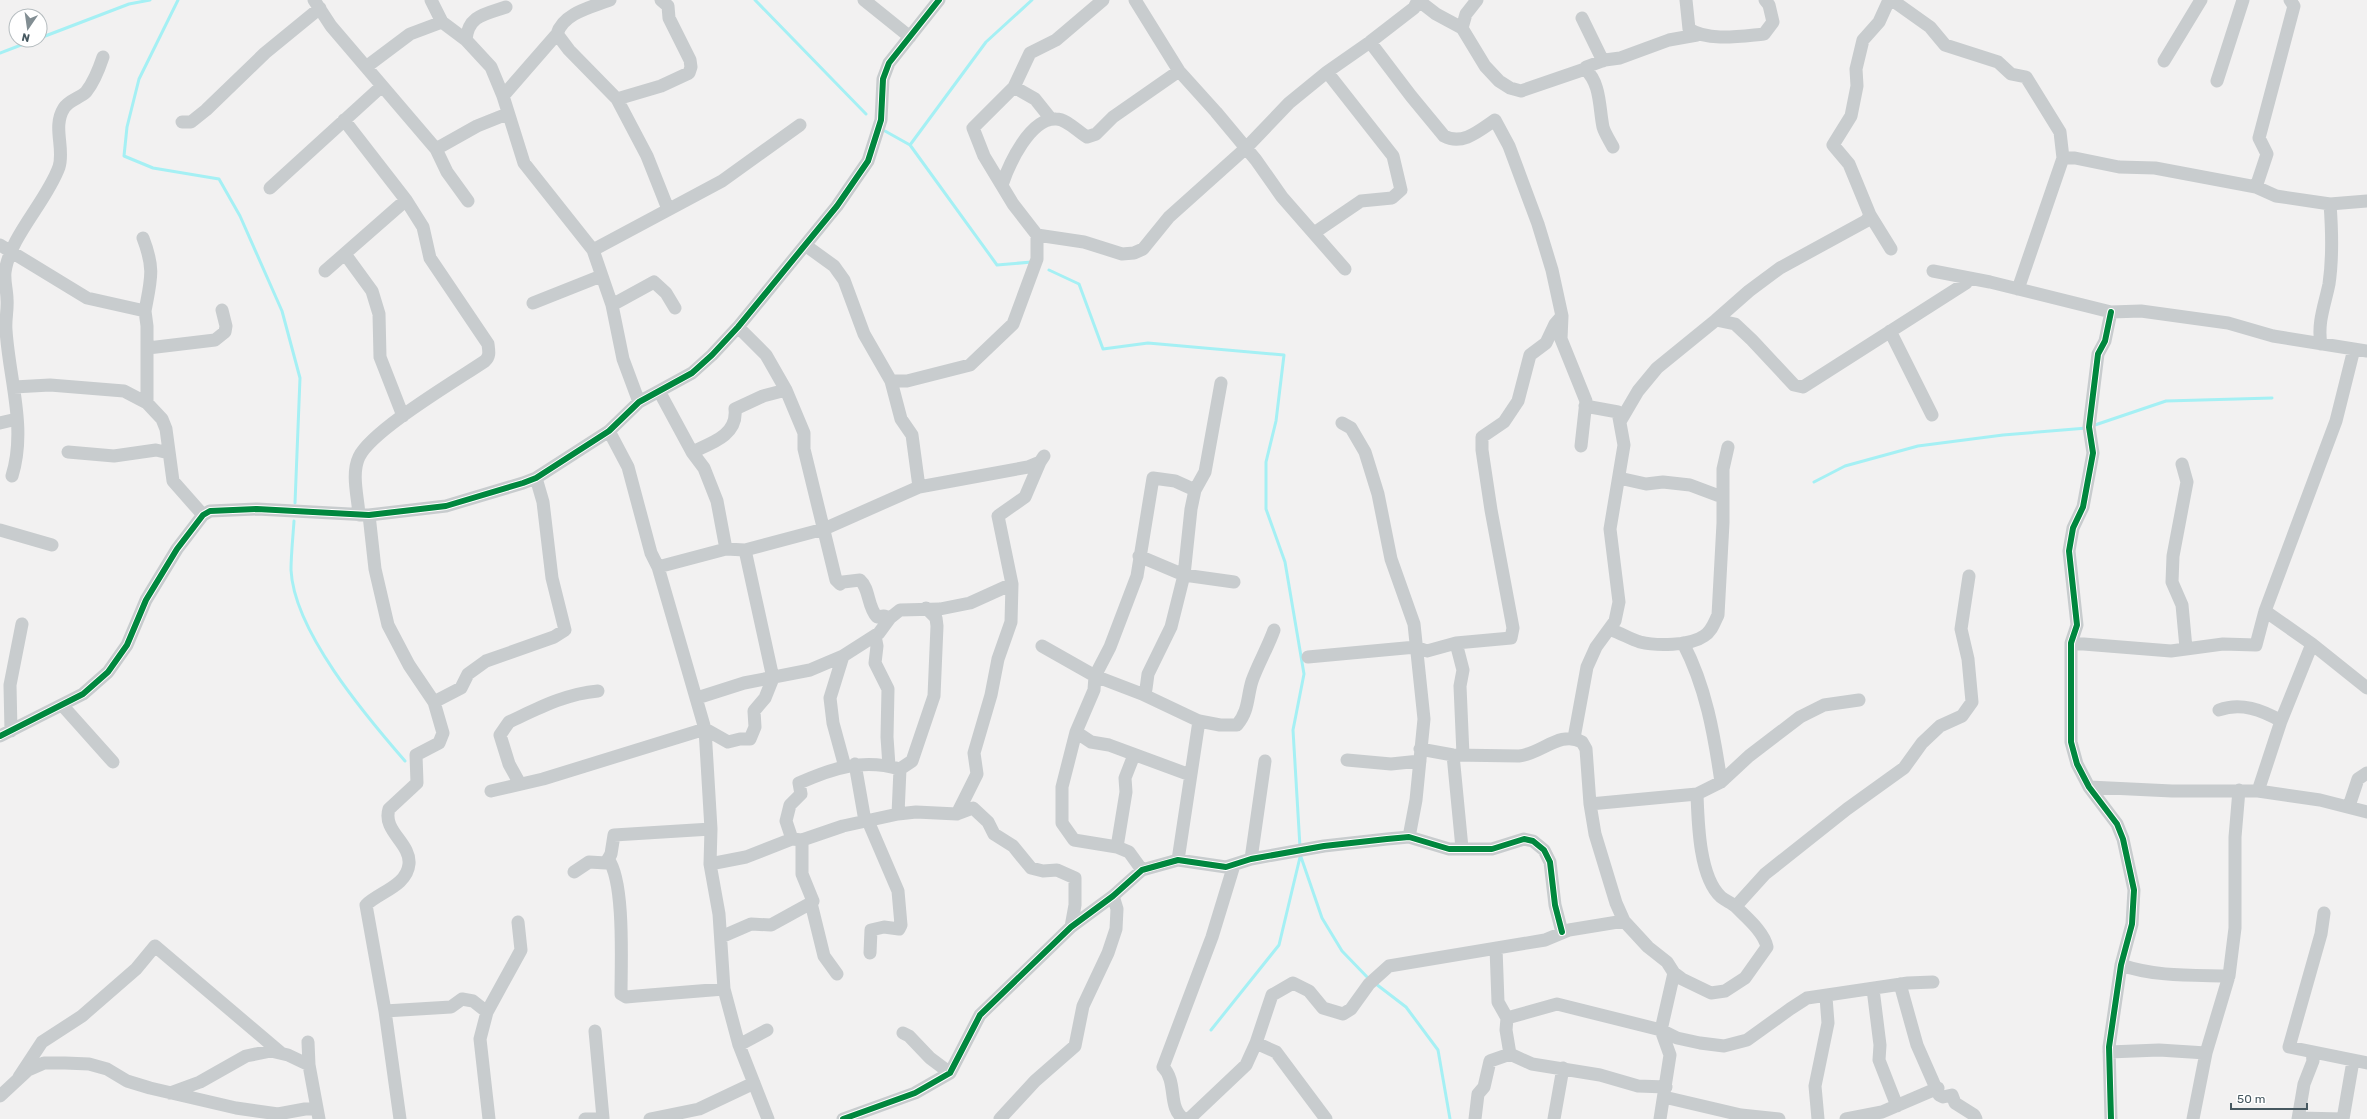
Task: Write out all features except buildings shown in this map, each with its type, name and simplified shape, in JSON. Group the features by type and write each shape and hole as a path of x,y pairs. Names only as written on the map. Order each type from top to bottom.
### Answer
{"street":[{"path":"431,0 442,22 466,40 490,67 503,96 507,114 524,163 593,250 612,305 623,359 640,402"},
{"path":"503,96 558,34 562,24 586,4 610,0"},
{"path":"617,99 661,86 689,73 691,67 690,60 669,18 668,6 662,0"},
{"path":"864,0 910,37"},
{"path":"14,387 50,385 124,391 147,403 162,419 166,429 173,481 204,511 257,509 364,515 446,506 536,478 609,431 640,402 692,373 712,355 738,327 837,206 868,161 881,120 885,74 889,63 939,0"},
{"path":"891,381 907,381 970,365 1013,324 1037,259 1037,235 1013,204 984,156 973,128 1014,87 1030,53 1056,40 1103,0"},
{"path":"1135,0 1179,71 1246,148 1282,197 1345,269"},
{"path":"1037,235 1084,242 1122,254 1134,253 1143,249 1169,217 1246,148 1289,103 1327,72 1370,42 1414,8 1418,0 1436,14 1462,28 1485,66 1499,81 1510,88 1521,91 1585,69 1603,61 1620,58 1668,40 1697,35 1734,37 1764,34 1773,22 1769,5 1765,0"},
{"path":"1462,28 1466,14 1477,0"},
{"path":"1686,0 1689,29 1697,35"},
{"path":"1891,249 1870,215 1849,164 1833,145 1851,116 1857,86 1856,69 1863,40 1879,22 1890,0 1930,27 1944,45 1998,62 2011,74 2026,78 2060,132 2062,158 2018,289"},
{"path":"2164,61 2201,0"},
{"path":"2217,80 2243,0"},
{"path":"2256,187 2267,154 2259,138 2295,2"},
{"path":"182,122 191,122 206,110 317,4 366,67 436,149 447,172 468,201"},
{"path":"466,40 467,30 476,17 506,7"},
{"path":"1582,18 1603,61"},
{"path":"366,67 410,34 442,22"},
{"path":"558,34 569,50 617,99 647,156 668,209"},
{"path":"1370,42 1410,96 1444,136 1452,140 1461,139 1476,134 1495,120 1509,146 1538,224 1552,270 1562,316 1561,338 1586,401 1581,446"},
{"path":"12,476 18,459 17,419 14,387 3,328 8,300 5,272 12,253 58,168 61,153 58,141 59,126 64,108 85,92 98,74 103,57"},
{"path":"1585,69 1592,75 1600,104 1603,128 1613,147"},
{"path":"1002,185 1022,142 1044,121 1063,120 1087,137 1096,134 1113,117 1179,71"},
{"path":"1314,233 1361,201 1392,198 1401,190 1393,156 1327,72"},
{"path":"270,188 382,86"},
{"path":"1014,87 1035,99 1051,120"},
{"path":"436,149 477,126 507,114"},
{"path":"344,120 406,200 423,228 430,258 488,344 489,351 489,357 485,361 403,416 367,446 359,458 355,475 388,626 409,665 434,702 443,733 439,743 416,755 417,783 389,809 388,823 402,842 409,863 401,881 366,905 385,1011 400,1119"},
{"path":"593,250 722,181 800,125"},
{"path":"2062,158 2075,158 2118,167 2155,168 2256,187 2276,196 2330,204 2367,201"},
{"path":"325,271 406,200"},
{"path":"2321,344 2318,330 2329,283 2331,252 2330,204"},
{"path":"1621,420 1638,391 1657,368 1749,291 1780,268 1866,221 1870,215"},
{"path":"143,238 151,258 152,276 145,310 148,348 147,403"},
{"path":"0,245 87,298 145,310"},
{"path":"805,245 834,266 844,280 864,334 891,381 901,419 912,435 920,487"},
{"path":"345,254 372,291 379,314 380,357 403,416"},
{"path":"1933,271 2018,289 2111,312 2141,311 2228,323 2273,336 2361,350 2265,611 2256,645 2223,644 2171,651 2071,643"},
{"path":"533,303 601,276"},
{"path":"612,305 654,282 666,293 676,308"},
{"path":"1716,320 1735,324 1794,385 1803,387 1966,284"},
{"path":"148,348 215,340 225,332 226,326 222,310"},
{"path":"2111,312 2105,341 2098,354 2088,427 2093,453 2083,507 2073,528 2069,551 2077,625 2071,643 2071,742 2077,764 2089,787 2117,824 2132,872 2134,890 2132,924 2121,965 2109,1052 2111,1119"},
{"path":"1308,657 1416,647 1427,651 1456,643 1511,638 1513,628 1491,510 1482,450 1482,437 1504,422 1518,401 1530,355 1546,343 1555,324 1562,316"},
{"path":"738,327 766,355 786,390 804,433 804,449 836,580 840,584 843,582 860,580 864,584 871,611 877,617 884,616 890,618"},
{"path":"1890,331 1932,415"},
{"path":"1142,694 1146,689 1148,674 1171,627 1184,575 1191,509 1195,490 1205,472 1221,383"},
{"path":"692,452 718,439 732,428 736,420 735,409 741,404 786,390"},
{"path":"659,391 692,452 704,468 717,501 726,550"},
{"path":"1574,738 1587,667 1596,647 1611,630 1615,621 1619,602 1610,529 1624,445 1621,420 1618,412 1585,406"},
{"path":"0,423 17,419"},
{"path":"1342,423 1351,428 1365,452 1378,494 1391,559 1414,624 1424,719 1409,837"},
{"path":"609,431 628,467 651,553 658,567 705,729 712,829 710,864 721,937 724,989 739,1045 768,1119"},
{"path":"1611,630 1639,642 1662,645 1683,643 1704,637 1712,628 1718,615 1723,523 1723,469 1728,447"},
{"path":"68,452 114,456 156,450 169,453"},
{"path":"658,567 726,550 745,550 824,529 920,487 1028,467 1042,459 1025,497 998,516 1012,584 1011,622 998,659 991,695 974,753 977,774 957,814"},
{"path":"2182,464 2187,482 2173,556 2172,582 2182,605 2186,648"},
{"path":"434,702 461,688 468,674 486,661 554,637 565,630 551,573 543,502 536,478"},
{"path":"1142,870 1129,852 1116,847 1074,840 1062,823 1062,787 1076,732 1094,690 1094,676 1110,646 1136,576 1153,478 1175,481 1195,490"},
{"path":"1619,478 1646,484 1690,485 1722,497"},
{"path":"5,733 83,694 108,672 127,646 146,600 177,549 204,511"},
{"path":"0,530 52,545"},
{"path":"491,790 543,779 705,729 728,742 740,739 750,739 755,727 754,711 765,698 772,678 745,550"},
{"path":"1139,556 1184,575 1234,582"},
{"path":"1736,906 1765,874 1847,809 1904,768 1922,743 1940,726 1962,716 1972,702 1968,659 1961,629 1969,576"},
{"path":"697,698 744,683 810,670 843,656 875,636 890,618 900,610 926,608 940,610 970,603 1012,584"},
{"path":"836,974 824,956 812,903 811,891 802,874 797,839 786,821 790,805 801,794 799,784 821,773 861,763 895,768 912,761 934,696 937,626 936,618 926,608"},
{"path":"2265,611 2312,644 2367,688"},
{"path":"5,733 10,685 22,624"},
{"path":"1042,646 1094,676 1142,694 1199,721 1220,725 1237,725 1243,718 1249,704 1252,682 1274,630"},
{"path":"875,636 877,646 875,663 888,689 886,737 895,768 898,814"},
{"path":"1456,643 1463,670 1460,686 1458,755 1462,848"},
{"path":"1683,643 1696,667 1709,710 1721,782"},
{"path":"2258,791 2281,721 2312,644"},
{"path":"843,656 830,698 833,723 850,766 867,821 898,892 901,926 898,929 884,927 871,930 870,953"},
{"path":"520,784 509,764 500,735 503,728 509,722 558,698 578,693 598,691"},
{"path":"1590,804 1697,794 1721,782 1749,756 1800,717 1824,705 1859,700"},
{"path":"62,705 113,762"},
{"path":"2219,710 2232,705 2250,708 2266,712 2281,721"},
{"path":"1178,860 1199,721"},
{"path":"1076,732 1091,742 1108,745 1190,775"},
{"path":"1347,760 1391,764 1420,755 1526,755 1558,740 1574,738 1582,742 1586,749 1590,804 1601,853 1616,903 1624,921 1648,947 1667,962 1674,973 1682,980 1711,993 1725,991 1745,978 1767,948 1765,938 1736,906 1720,896 1710,879 1699,836 1697,794"},
{"path":"1116,847 1126,792 1125,778 1134,755"},
{"path":"1251,859 1265,761"},
{"path":"2349,806 2358,779 2367,773"},
{"path":"2089,787 2172,791 2258,791 2349,806 2367,812"},
{"path":"2193,1119 2206,1053 2229,976 2235,928 2235,837 2239,790"},
{"path":"710,864 746,857 797,839 898,814 916,812 957,814 973,808 988,822 994,834 1014,846 1031,868 1043,871 1056,870 1075,878 1075,905 1071,927"},
{"path":"574,872 589,862 606,863 612,854 614,835 712,829"},
{"path":"843,1119 915,1093 950,1073 980,1015 1071,927 1112,896 1142,870 1178,860 1226,867 1251,859 1339,844 1409,837 1449,849 1492,849 1524,839 1533,842 1544,850 1550,862 1555,905 1562,932"},
{"path":"608,859 614,871 621,920 621,994 626,997 724,989"},
{"path":"1184,1119 1179,1116 1173,1103 1173,1085 1168,1072 1163,1067 1212,937 1234,865"},
{"path":"1000,1119 1035,1080 1076,1046 1083,1006 1108,953 1116,929 1117,909 1112,896"},
{"path":"721,937 751,924 771,924 812,903"},
{"path":"2324,913 2319,941 2288,1047 2367,1063"},
{"path":"1189,1119 1246,1065 1256,1043 1272,995 1293,983 1309,991 1324,1008 1343,1014 1351,1009 1369,984 1389,966 1545,940 1562,932 1624,921"},
{"path":"489,1119 480,1039 487,1012 521,950 518,922"},
{"path":"19,1077 42,1042 82,1016 136,969 156,946 280,1053"},
{"path":"1496,948 1498,1002 1507,1018 1506,1030 1510,1054"},
{"path":"2121,965 2157,973 2229,976"},
{"path":"1660,1119 1670,1055 1661,1030 1674,973"},
{"path":"1507,1018 1557,1004 1661,1030 1677,1038 1724,1046 1747,1040 1807,998 1826,997 1900,984 1933,982"},
{"path":"1900,984 1917,1045 1938,1088 1939,1096 1952,1095 1955,1103 1974,1115 1976,1119"},
{"path":"1873,989 1880,1045 1879,1060 1897,1106"},
{"path":"1818,1119 1815,1086 1828,1023 1826,997"},
{"path":"385,1011 451,1007 462,999 473,1001 487,1012"},
{"path":"739,1045 767,1030"},
{"path":"586,1119 603,1119 595,1031"},
{"path":"903,1033 909,1036 930,1058 950,1073"},
{"path":"308,1042 309,1066 318,1114"},
{"path":"1256,1043 1276,1052 1326,1119"},
{"path":"2109,1052 2159,1050 2206,1053"},
{"path":"170,1093 200,1082 246,1056 272,1051 309,1066"},
{"path":"2312,1052 2313,1061 2304,1084 2298,1118 2343,1119 2353,1061"},
{"path":"1475,1119 1478,1094 1484,1087 1490,1061 1510,1054 1532,1064 1563,1068 1665,1092 1741,1114 1779,1119"},
{"path":"0,1096 28,1070 44,1063 89,1064 107,1070 127,1081 170,1093 236,1108 278,1114 305,1108 318,1114"},
{"path":"1554,1119 1563,1068"},
{"path":"650,1119 700,1109 754,1083"},
{"path":"1846,1119 1882,1112 1938,1088"}],"waterway":[{"path":"48,35 129,4 150,0"},
{"path":"178,0 139,79 127,127 124,156 153,168 219,179 240,216 282,311 300,378 295,503"},
{"path":"755,0 866,114"},
{"path":"910,145 986,42 1032,0"},
{"path":"0,53 13,48"},
{"path":"885,131 910,145 997,265 1032,262"},
{"path":"1049,270 1079,284 1103,349 1148,343 1284,355 1276,421 1266,462 1266,509 1285,562 1304,674 1293,730 1300,847"},
{"path":"2092,426 2166,401 2272,398"},
{"path":"1814,482 1845,466 1918,446 2003,435 2087,428"},
{"path":"294,521 291,570 295,594 304,619 334,671 352,696 405,761"},
{"path":"1211,1030 1279,945 1301,853"},
{"path":"1301,857 1322,918 1342,951 1369,979"},
{"path":"1376,984 1406,1007 1438,1050 1450,1119"}],"cycle path":[{"path":"0,736 83,694 108,672 127,645 146,600 177,549 203,515 210,511 257,509 369,515 446,506 536,478 609,431 639,402 692,373 712,355 738,327 837,206 868,161 881,120 883,79 889,63 939,0"},
{"path":"2111,312 2105,341 2098,354 2089,427 2093,453 2083,507 2073,528 2069,551 2077,625 2071,643 2071,742 2077,764 2089,787 2117,824 2123,839 2134,890 2132,924 2121,965 2109,1047 2111,1119"},
{"path":"843,1119 915,1093 950,1073 980,1015 1071,927 1113,896 1142,870 1178,860 1226,867 1251,859 1324,846 1387,839 1409,837 1449,849 1492,849 1524,839 1533,841 1544,850 1550,862 1555,905 1562,932"}]}
